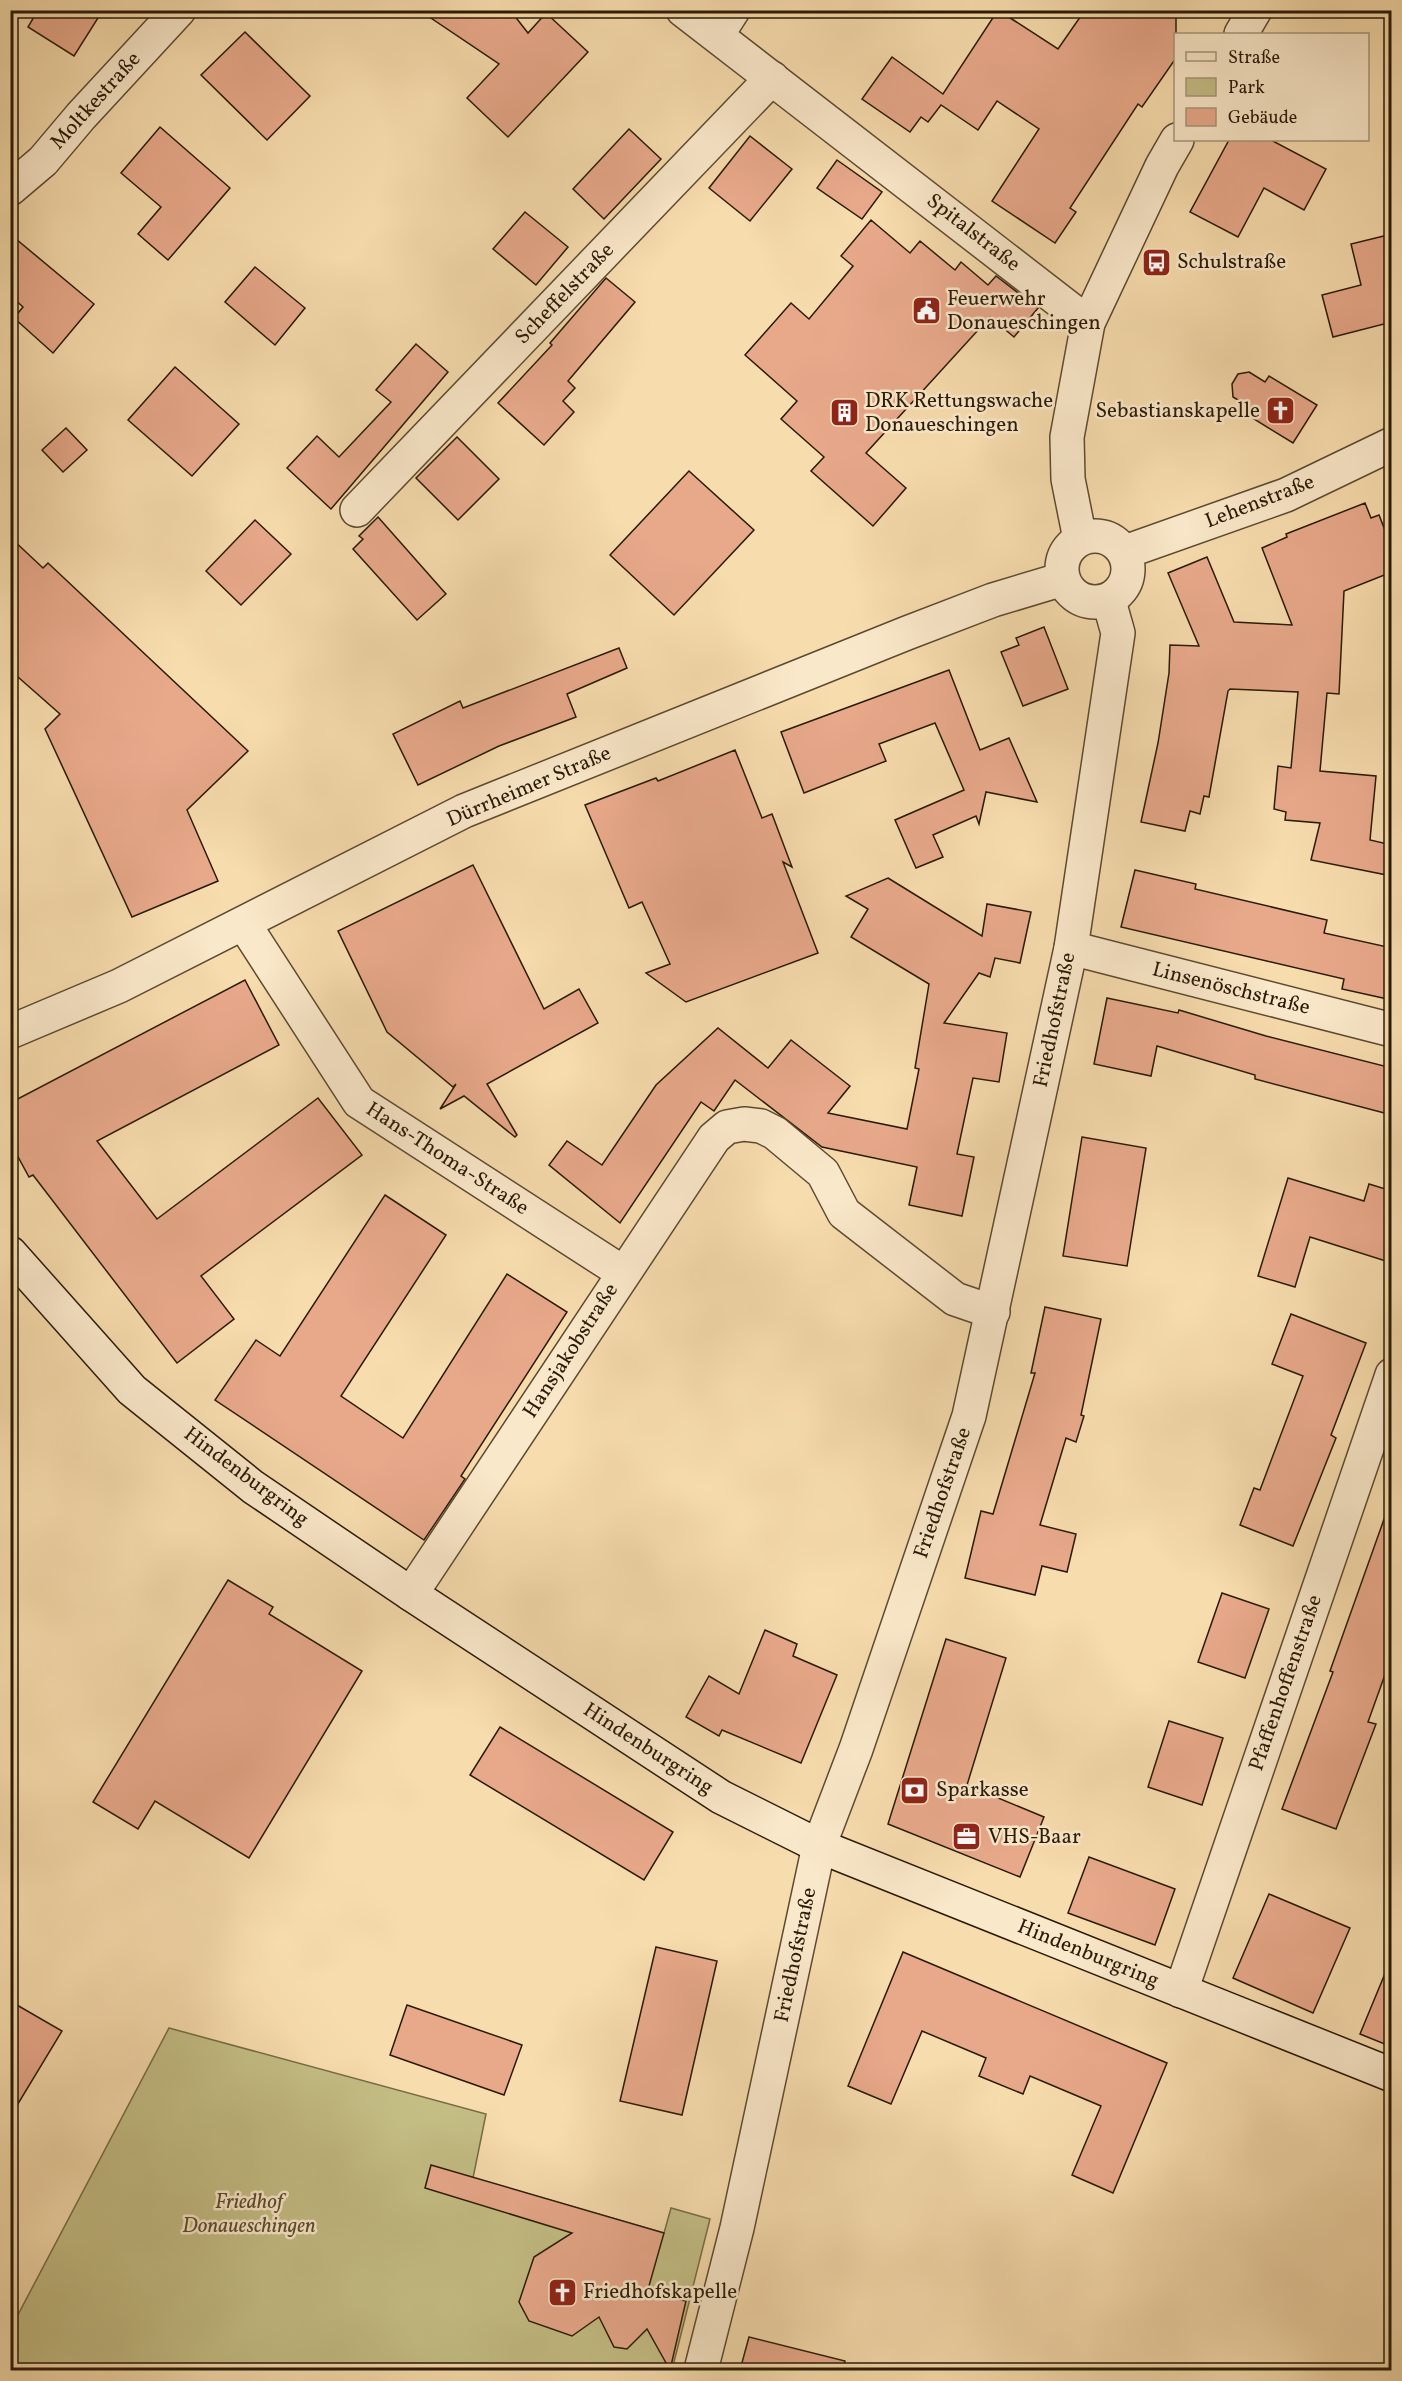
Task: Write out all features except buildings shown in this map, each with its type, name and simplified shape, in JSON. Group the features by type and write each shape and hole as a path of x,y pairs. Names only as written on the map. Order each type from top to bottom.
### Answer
{"street":[{"name":"Moltkestraße","path":"10,189 43,161 81,116 179,10"},
{"name":"Spitalstraße","path":"683,10 725,23 772,78 1088,323"},
{"path":"1242,33 1255,10"},
{"name":"Scheffelstraße","path":"357,510 772,78"},
{"path":"1080,539 1068,479 1067,437 1088,323 1162,166 1177,141"},
{"name":"Lehenstraße","path":"1125,552 1286,495 1392,444"},
{"path":"1092,536 1105,537 1125,552 1129,566 1128,580 1120,592 1109,601 1095,603 1081,600 1070,592 1063,579 1061,567 1064,556 1080,539 1092,536"},
{"name":"Dürrheimer Straße","path":"10,1032 118,986 464,811 917,629 993,600 1063,579"},
{"name":"Friedhofstraße","path":"701,2370 737,2228 819,1846 856,1749 969,1416 993,1312 1071,948 1118,633 1109,601"},
{"name":"Hans-Thoma-Straße","path":"244,924 359,1102 622,1272"},
{"name":"Linsenöschstraße","path":"1071,948 1392,1030"},
{"name":"Hansjakobstraße","path":"411,1594 622,1272 714,1138 727,1127 744,1124 761,1126 776,1133 823,1173 844,1213 955,1299 993,1312"},
{"name":"Hindenburgring","path":"10,1253 132,1390 253,1487 411,1594 721,1797 819,1846 1392,2075"},
{"name":"Pfaffenhoffenstraße","path":"1180,1991 1392,1375"}],"green space":[{"name":"Friedhof Donaueschingen","path":"169,2028 486,2114 473,2178 664,2233 671,2208 710,2219 672,2370 11,2370 11,2328"}],"place":[{"name":"Schulstraße","path":"1156,262"},
{"name":"Feuerwehr Donaueschingen","path":"926,311"},
{"name":"Sebastianskapelle","path":"1281,411"},
{"name":"DRK Rettungswache Donaueschingen","path":"844,413"},
{"name":"Sparkasse","path":"915,1790"},
{"name":"VHS-Baar","path":"967,1837"},
{"name":"Friedhofskapelle","path":"562,2292"}]}
